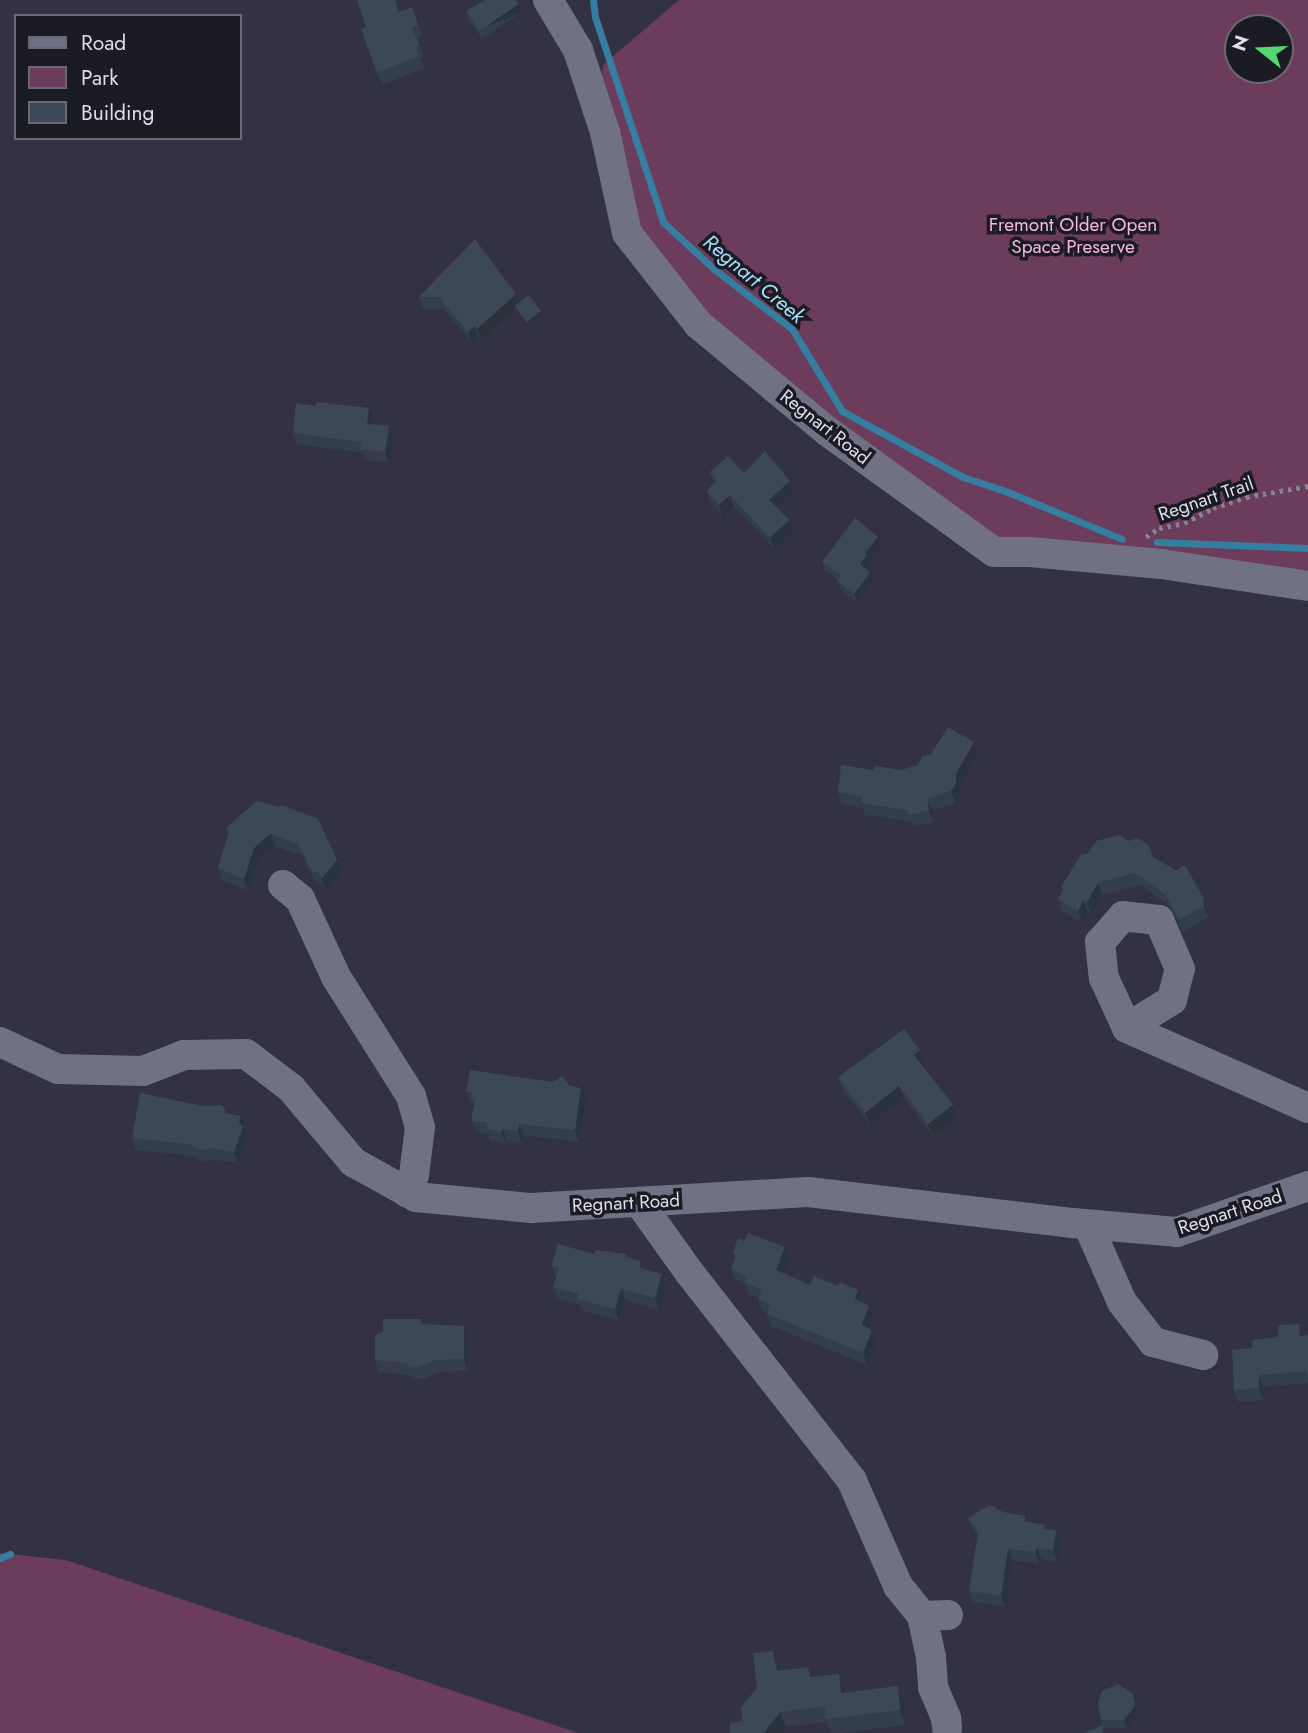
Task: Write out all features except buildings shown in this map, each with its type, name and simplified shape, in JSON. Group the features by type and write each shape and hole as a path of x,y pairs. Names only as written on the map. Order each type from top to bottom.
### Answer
{"street":[{"name":"Regnart Road","path":"548,0 578,50 605,132 627,233 698,324 827,431 994,552 1030,552 1150,562 1308,586"},
{"path":"283,885 300,899 335,977 411,1096 420,1127 414,1175 407,1193"},
{"path":"1127,1028 1308,1108"},
{"name":"Regnart Road","path":"0,1042 58,1069 143,1072 184,1055 246,1054 291,1088 353,1162 416,1198 531,1208 808,1192 1088,1225 1177,1232 1308,1186"},
{"path":"639,1202 689,1272 852,1481 898,1586 935,1615 931,1657 933,1688 946,1718 947,1728"},
{"path":"1088,1225 1122,1302 1153,1342 1203,1355"}],"path":[{"name":"Regnart Trail","path":"1138,543 1159,528 1184,523 1213,508 1246,498 1308,486"}],"green space":[{"name":"Fremont Older Open Space Preserve","path":"679,0 1308,0 1308,592 968,546 620,235 597,128 603,65"},
{"path":"0,1553 66,1560 578,1733 0,1733"}],"waterway":[{"name":"Regnart Creek","path":"593,0 595,17 663,222 714,269 792,329 842,411 963,477 1008,492 1122,539"},
{"name":"Regnart Creek","path":"1157,542 1308,548"},
{"path":"0,1558 10,1554"}]}
